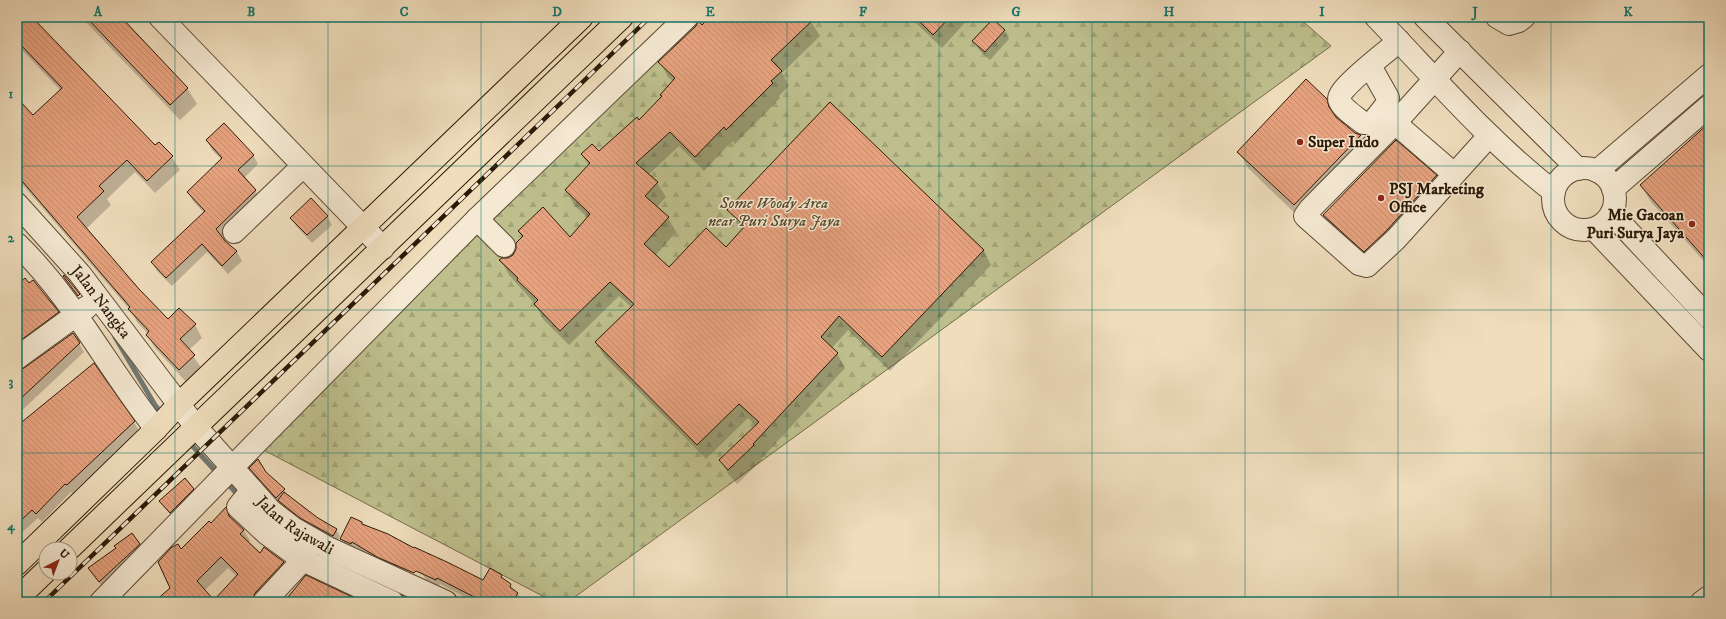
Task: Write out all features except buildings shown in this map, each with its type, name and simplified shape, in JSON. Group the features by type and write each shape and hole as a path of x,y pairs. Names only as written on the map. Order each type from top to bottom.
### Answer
{"highway":[{"path":"17,564 167,417 582,17"},
{"path":"77,541 622,17"},
{"path":"17,598 38,578"}],"street":[{"path":"160,17 383,248"},
{"path":"102,602 477,220 687,17"},
{"path":"1376,17 1489,136 1524,168 1554,192"},
{"path":"1426,17 1460,51 1587,170 1607,179 1613,189 1615,201 1612,214 1607,220 1594,229 1585,231 1567,225 1560,219 1555,211 1553,201 1554,192 1562,177 1569,172 1587,170 1709,75"},
{"path":"1497,17 1509,24 1519,21 1524,17"},
{"path":"1370,66 1400,41"},
{"path":"1460,51 1395,123 1310,209 1305,216 1359,264 1366,266 1396,239 1489,136"},
{"path":"1613,189 1709,106"},
{"path":"1395,123 1454,174"},
{"path":"234,232 304,166"},
{"name":"Jalan Nangka","path":"17,204 80,274 88,307 159,379 167,417"},
{"path":"1612,214 1709,318"},
{"path":"477,220 504,246"},
{"path":"1594,229 1709,350"},
{"path":"17,244 88,307 167,417"},
{"path":"17,358 88,307"},
{"name":"Jalan Rajawali","path":"167,417 188,436 247,496 271,511 293,528 307,548 362,565 446,602"},
{"path":"264,602 307,548 392,602"},
{"path":"1702,602 1709,597"}],"green space":[{"name":"Some Woody Area near Puri Surya Jaya","path":"697,17 1298,17 1331,46 568,602 554,602 254,445"}],"waterway":[{"path":"115,337 155,405 163,415"},
{"path":"188,441 219,475"},
{"path":"226,482 240,497"},
{"path":"395,593 417,602"}],"railway":[{"path":"44,602 650,17"}],"place":[{"name":"Super Indo","path":"1300,142"},
{"name":"PSJ Marketing Office","path":"1381,198"},
{"name":"Mie Gacoan Puri Surya Jaya","path":"1692,224"}]}
